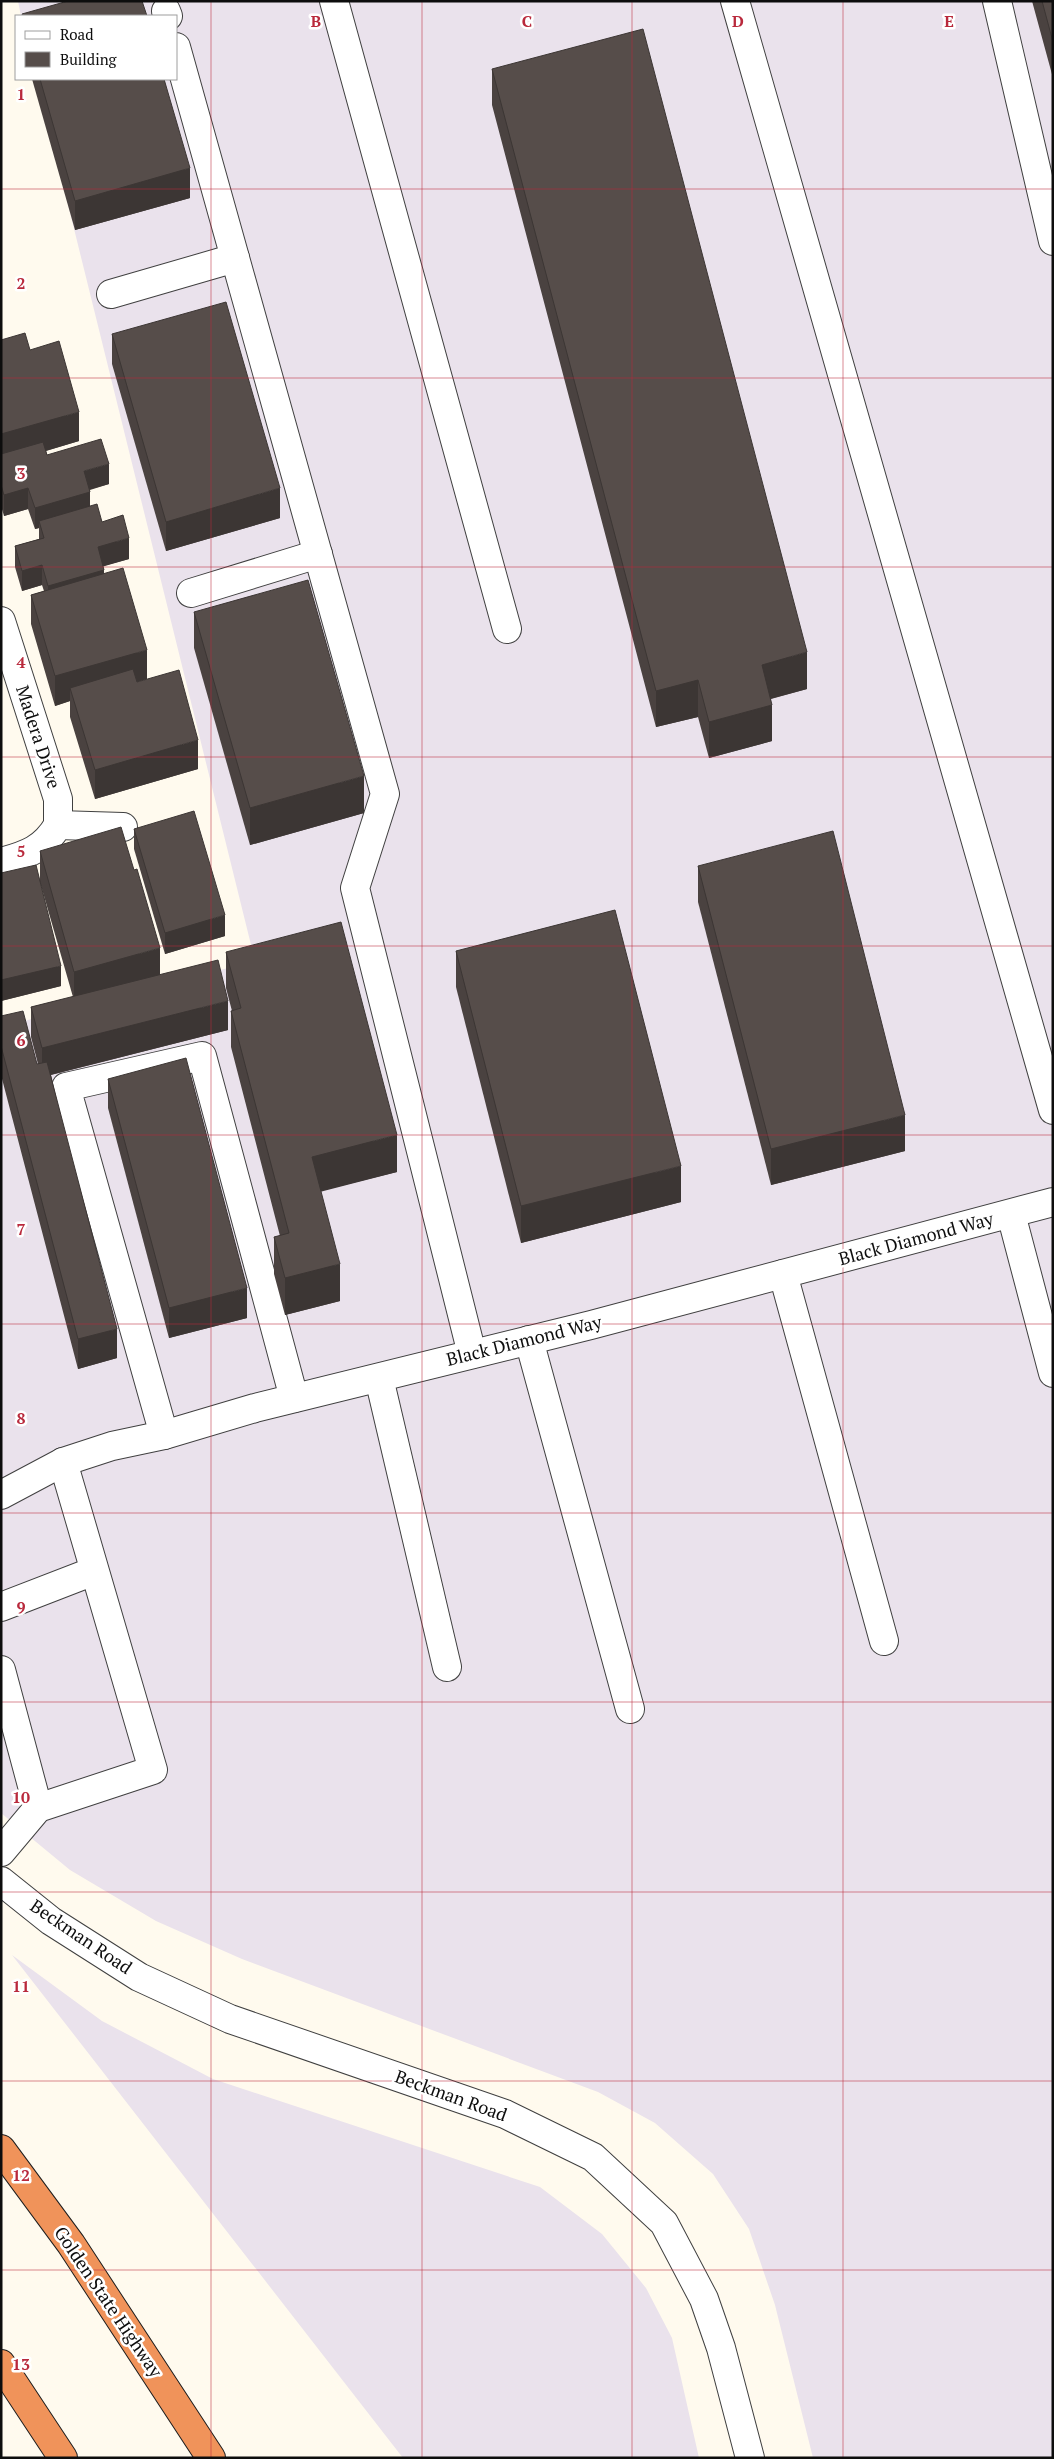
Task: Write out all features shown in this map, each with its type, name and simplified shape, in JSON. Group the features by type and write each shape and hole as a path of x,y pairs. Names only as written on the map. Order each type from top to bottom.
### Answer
{"highway":[{"name":"Golden State Highway","path":"1,2150 71,2244 211,2458"},
{"path":"1,2364 63,2458"}],"street":[{"path":"334,1 506,629"},
{"path":"735,1 1053,1110"},
{"path":"997,1 1053,241"},
{"path":"178,53 385,794 355,888 472,1354"},
{"path":"111,294 236,258"},
{"path":"191,594 318,554"},
{"name":"Madera Drive","path":"1,621 58,799 58,825"},
{"path":"1,862 30,854 52,836 58,825 124,828"},
{"path":"164,1435 66,1087 202,1056 294,1398"},
{"name":"Black Diamond Way","path":"1,1495 63,1462 112,1446 164,1435 294,1398 529,1340 1053,1202"},
{"path":"1010,1214 1053,1373"},
{"path":"783,1274 884,1641"},
{"path":"529,1340 630,1709"},
{"path":"379,1378 447,1667"},
{"path":"1,1852 38,1808 153,1770 63,1462"},
{"path":"1,1607 94,1572"},
{"path":"1,1670 38,1808"},
{"name":"Beckman Road","path":"1,1881 51,1921 148,1980 230,2019 505,2114 592,2156 664,2224 704,2299 721,2348 750,2458"}],"shaded area":[{"path":"18,1 1053,1 1053,2458 813,2458 775,2305 749,2229 713,2174 655,2123 598,2092 242,1959 156,1921 70,1870 1,1813 1,1027 255,961 37,80 178,80 178,15 21,15"},
{"path":"12,1955 102,2021 213,2079 540,2187 602,2234 646,2288 672,2338 699,2458 403,2458"}],"building":[{"path":"68,1 142,1 147,15 22,15"},
{"path":"1042,1 1053,1 1053,42"},
{"path":"643,29 807,652 762,665 772,705 709,722 698,680 656,691 492,69"},
{"path":"40,80 164,80 190,168 75,201"},
{"path":"226,302 280,488 166,522 112,334"},
{"path":"25,333 30,350 59,341 79,412 1,434 1,340"},
{"path":"101,439 109,464 84,471 90,492 35,508 28,488 4,495 1,485 1,454 43,442 47,455"},
{"path":"97,504 102,522 123,515 129,538 98,547 104,570 48,586 42,565 22,571 15,546 44,538 39,521"},
{"path":"123,568 147,650 55,676 31,595"},
{"path":"308,580 364,776 250,808 194,612"},
{"path":"133,669 137,682 179,670 198,740 95,770 70,688"},
{"path":"194,811 225,915 165,933 134,829"},
{"path":"121,827 134,870 137,869 160,948 74,972 40,851"},
{"path":"833,831 905,1115 771,1149 698,866"},
{"path":"36,865 61,966 1,980 1,873"},
{"path":"615,910 681,1166 521,1206 456,951"},
{"path":"341,922 397,1135 312,1157 340,1264 285,1278 274,1237 289,1233 231,1011 241,1008 226,952"},
{"path":"218,960 228,1001 42,1048 31,1007"},
{"path":"23,1011 37,1064 47,1062 117,1329 78,1339 1,1046 1,1016"},
{"path":"186,1058 247,1288 169,1308 108,1079"}]}
